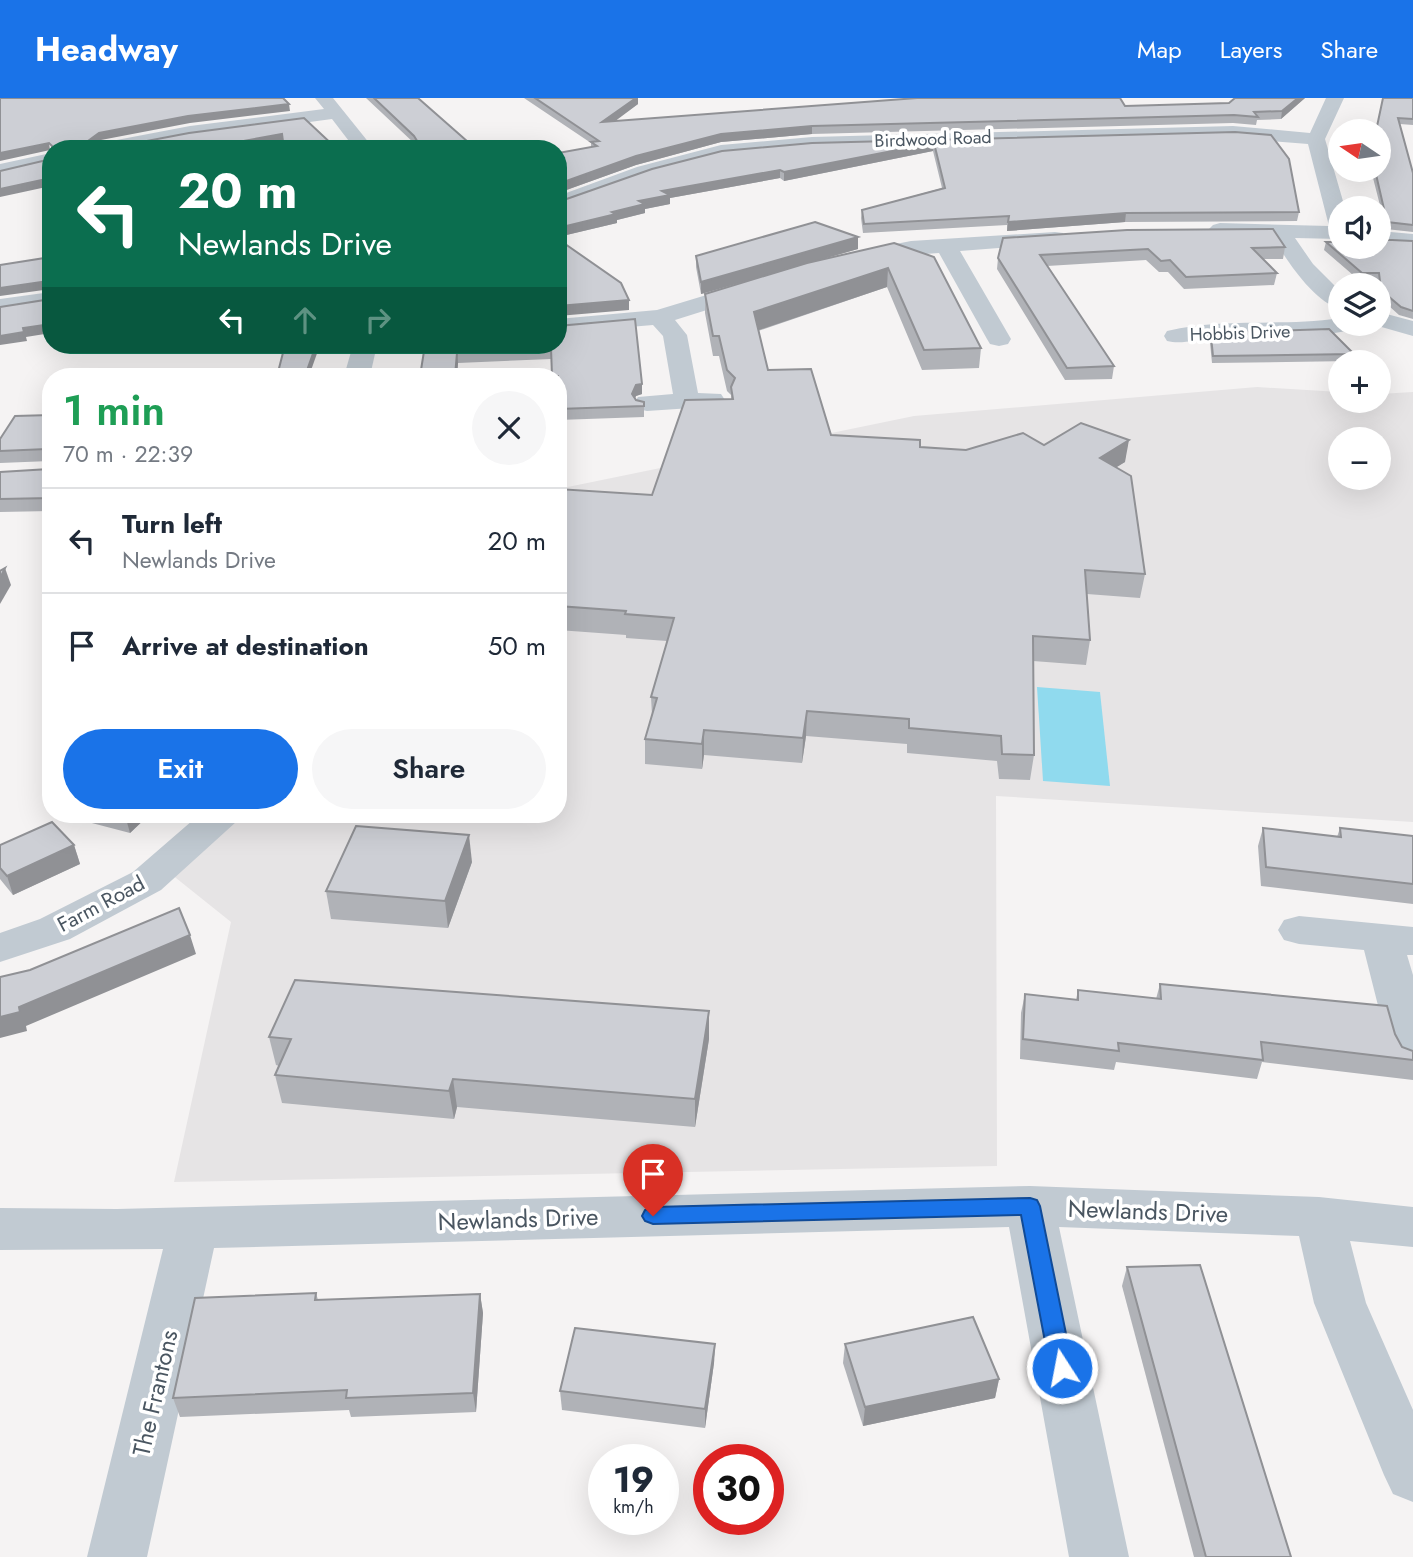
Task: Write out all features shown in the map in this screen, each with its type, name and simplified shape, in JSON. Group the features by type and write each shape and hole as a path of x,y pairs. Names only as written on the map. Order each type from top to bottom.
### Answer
{"street":[{"path":"324,98 358,140"},
{"path":"1331,196 1316,139 1335,98"},
{"path":"148,140 337,113"},
{"name":"Birdwood Road","path":"567,200 643,171 721,151 799,144 1233,132 1316,139"},
{"path":"0,170 42,161"},
{"path":"1204,229 1328,231"},
{"path":"1279,229 1290,249 1328,292"},
{"path":"834,265 874,254 946,245 1081,236"},
{"path":"1391,238 1413,240"},
{"path":"946,245 999,340"},
{"path":"567,325 659,317 782,279"},
{"path":"0,306 42,300"},
{"path":"659,317 675,335 687,401"},
{"path":"1391,323 1413,329"},
{"name":"Hobbis Drive","path":"1176,336 1211,331 1311,330 1328,327"},
{"path":"647,402 720,400"},
{"name":"Farm Road","path":"0,948 55,929 147,881 213,823"},
{"path":"1299,930 1397,939 1413,1053"},
{"path":"1030,1206 1099,1557"},
{"name":"Newlands Drive","path":"0,1229 193,1228 1030,1206 1319,1217 1413,1227"},
{"path":"1319,1217 1340,1303 1413,1475"},
{"name":"The Frantons","path":"117,1557 193,1228"}],"shaded area":[{"path":"1257,387 1328,391 1328,413 1391,413 1391,393 1413,392 1413,822 996,796 997,1166 174,1182 231,922 171,874 230,823 567,823 567,487 914,416"}],"water":[{"path":"1037,687 1100,692 1110,786 1043,781"}],"building":[{"path":"0,98 283,98 289,104 188,116 99,133 89,140 42,140 42,144 0,153"},
{"path":"374,98 418,98 466,140 416,140"},
{"path":"535,98 636,98 602,122 917,98 1120,98 1125,106 1229,103 1235,98 1298,98 1282,111 1254,112 1258,117 1234,115 812,126 721,134 636,156 567,181 567,151 597,146 591,142 599,141"},
{"path":"1383,98 1413,98 1413,119 1398,118 1413,173 1413,225 1391,222 1391,196 1381,196 1378,182 1391,182 1391,119 1379,119"},
{"path":"304,118 327,140 283,140 282,134 249,140 152,140"},
{"path":"1235,132 1271,135 1289,159 1299,212 1126,213 1008,222 1009,216 864,224 862,210 945,188 934,143 784,172 780,170 662,191 670,195 639,201 645,204 567,226 567,199 652,169 722,151 812,143"},
{"path":"42,161 42,180 0,189 0,171"},
{"path":"815,222 858,237 701,282 696,256"},
{"path":"1273,229 1285,247 1252,248 1277,273 1186,277 1170,260 1161,261 1148,249 1040,255 1114,366 1067,368 998,258 1003,238 1127,230"},
{"path":"1391,240 1413,241 1413,311 1401,307 1391,298 1391,273 1362,273 1346,259 1391,259"},
{"path":"894,243 934,257 981,348 924,350 888,268 754,312 768,370 811,369 831,435 920,440 920,447 966,450 1023,433 1044,445 1081,423 1129,440 1100,458 1131,476 1145,574 1085,570 1090,640 1033,636 1034,755 1002,754 1001,736 909,728 909,719 807,711 803,738 704,730 702,744 645,739 657,698 651,697 674,618 567,607 567,490 652,495 685,400 733,399 731,387 735,378 727,370 719,336 713,336 705,294 807,263"},
{"path":"567,245 621,283 629,300 567,305"},
{"path":"42,258 42,282 0,288 0,265"},
{"path":"42,300 42,325 0,336 0,307"},
{"path":"635,319 642,384 636,385 632,394 636,400 644,402 644,406 567,409 567,368 552,368 551,354 567,354 567,325"},
{"path":"1328,329 1328,336 1336,336 1350,350 1328,350 1328,354 1213,356 1211,336 1236,332"},
{"path":"283,354 313,354 308,368 279,368"},
{"path":"424,354 457,354 456,368 421,368"},
{"path":"42,415 42,449 0,451 0,439 15,416"},
{"path":"42,469 42,498 0,499 0,472"},
{"path":"53,823 74,845 7,876 0,868 0,845"},
{"path":"356,826 469,835 445,901 326,891"},
{"path":"1263,828 1341,837 1340,828 1413,836 1413,884 1266,867"},
{"path":"179,908 190,935 19,1007 20,1012 0,1017 0,977 30,970"},
{"path":"295,980 709,1011 695,1099 453,1079 449,1091 275,1075 291,1039 269,1037"},
{"path":"1160,984 1387,1006 1395,1034 1402,1047 1413,1051 1413,1060 1261,1042 1263,1060 1118,1043 1119,1051 1023,1039 1025,994 1078,1000 1078,990 1161,999"},
{"path":"1200,1265 1291,1557 1206,1557 1127,1267"},
{"path":"316,1293 315,1300 480,1294 473,1393 346,1398 347,1390 173,1398 195,1298"},
{"path":"973,1317 999,1379 865,1407 845,1344"},
{"path":"575,1328 715,1344 705,1409 560,1391"}],"route":[{"path":"653,1216 1030,1206 1062,1368"}]}
